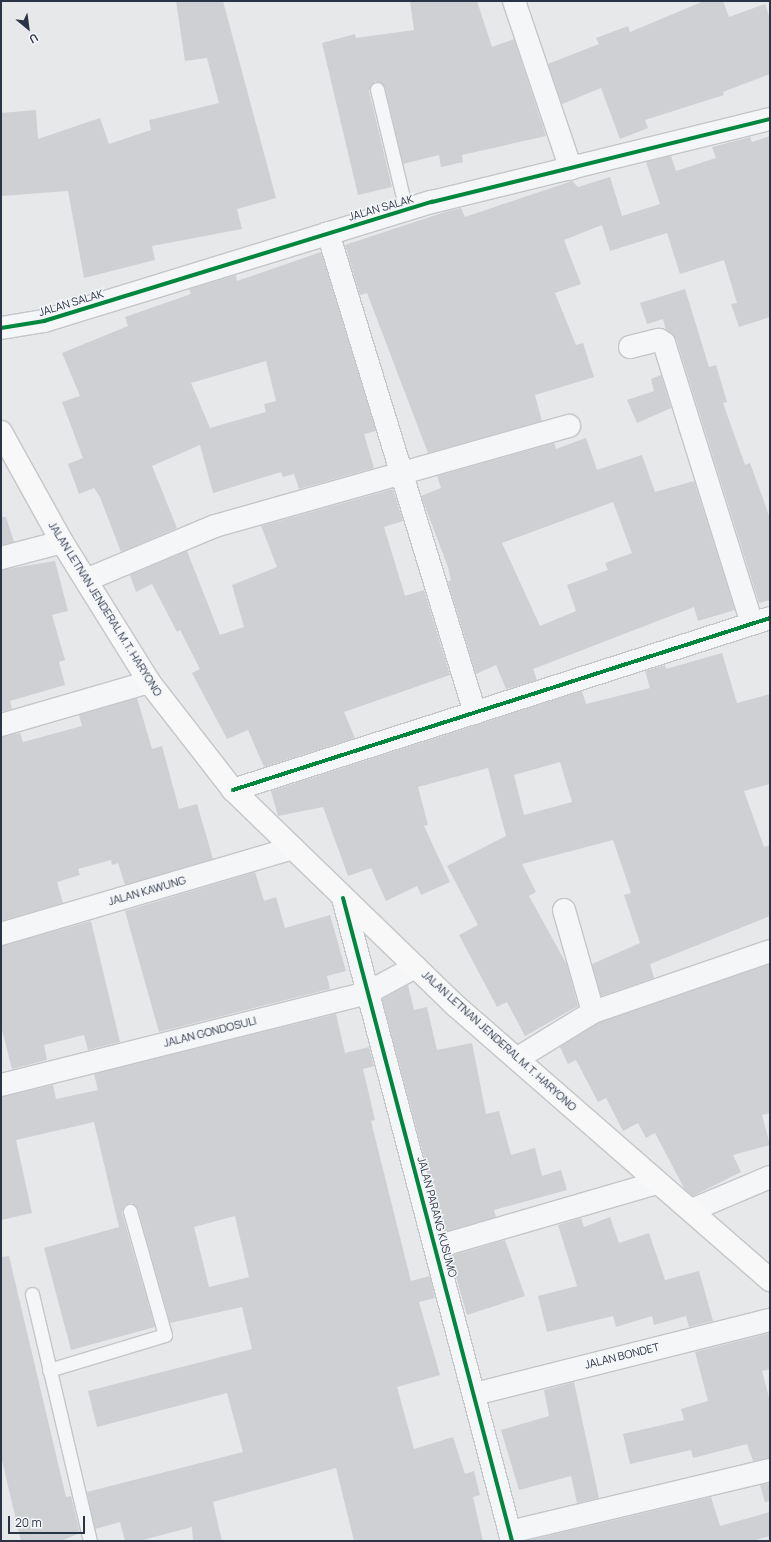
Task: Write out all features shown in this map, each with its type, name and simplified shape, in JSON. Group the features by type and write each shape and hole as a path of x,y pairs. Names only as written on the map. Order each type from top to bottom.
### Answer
{"highway":[{"name":"JALAN LETNAN JENDERAL M.T. HARYONO","path":"1,432 62,542 149,682 233,790 415,967 657,1183 692,1210 770,1280"}],"street":[{"path":"514,1 571,168"},
{"name":"JALAN SALAK","path":"1,328 44,321 406,210 770,120"},
{"path":"328,233 404,473 475,713"},
{"path":"233,790 761,621 664,343 659,340 630,347"},
{"path":"86,580 215,526 569,426"},
{"path":"1,558 62,542"},
{"path":"1,725 149,682"},
{"name":"JALAN KAWUNG","path":"1,934 293,848"},
{"name":"JALAN PARANG KUSUMO","path":"343,898 367,993 475,1394 511,1536"},
{"path":"564,910 593,1012"},
{"path":"518,1058 593,1012 770,951"},
{"name":"JALAN GONDOSULI","path":"1,1085 367,993 415,967"},
{"path":"692,1210 770,1177"},
{"path":"436,1247 657,1183"},
{"name":"JALAN BONDET","path":"475,1394 770,1320"},
{"path":"511,1536 770,1470"}],"lane":[{"path":"377,89 406,210"},
{"path":"49,1370 165,1336 130,1211"},
{"path":"32,1294 90,1541"}],"building":[{"path":"176,1 223,1 276,198 237,209 242,229 152,246 155,260 84,278 68,191 1,196 1,113 36,110 38,139 100,118 109,144 151,130 149,120 219,103 207,58 185,61"},
{"path":"410,1 477,1 492,47 514,39 546,136 462,155 463,162 441,167 439,155 403,164 385,87 375,81 369,91 392,187 358,195 322,43 355,34 356,38 414,30"},
{"path":"704,1 723,1 729,17 765,4 770,19 770,74 723,92 724,95 645,120 648,128 620,139 601,88 562,104 548,64 599,44 596,38 628,26 630,32"},
{"path":"770,136 770,317 739,327 731,304 737,303 724,260 680,274 667,233 610,251 602,225 564,240 581,284 555,293 576,345 583,343 594,377 535,395 542,421 428,453 367,293 360,295 345,245 445,212 461,208 465,217 572,181 578,187 610,177 622,216 660,204 646,162 671,156 676,171 716,158 712,147 750,137 752,142"},
{"path":"321,252 376,431 364,434 374,468 299,489 294,474 283,477 281,472 213,493 200,445 152,466 177,528 121,552 100,497 94,488 79,494 68,464 83,458 62,402 80,396 62,353 128,326 125,317 191,294 189,289 236,275 237,281","holes":["266,361 276,401 264,404 266,412 210,428 191,383"]},
{"path":"685,289 709,367 716,365 727,402 723,403 745,465 750,463 770,518 770,600 759,603 676,339 666,330 663,319 647,324 640,303"},
{"path":"661,375 671,408 637,423 627,400 654,391 651,379"},
{"path":"586,438 597,470 642,455 655,492 694,481 735,610 698,621 694,607 533,669 537,680 506,689 496,665 476,674 448,582 451,580 448,567 421,496 441,488 437,476 554,443 556,449","holes":["613,502 632,553 605,563 608,570 567,585 576,611 540,626 502,543"]},
{"path":"393,489 403,521 384,527 405,596 424,590 450,675 344,712 355,738 264,767 248,730 227,739 192,673 200,669 180,630 177,632 152,584 136,592 130,575 187,551 220,635 244,627 232,585 277,567 261,526"},
{"path":"1,517 6,517 14,542 1,545"},
{"path":"55,561 68,611 52,615 65,660 59,662 65,685 10,701 12,709 1,712 1,570"},
{"path":"722,653 737,703 770,694 770,784 744,791 764,847 770,845 770,916 650,964 654,978 601,996 592,964 640,943 624,895 631,893 613,840 522,864 536,892 529,896 567,965 578,1006 525,1036 507,1002 497,1007 459,935 478,925 447,866 506,836 488,768 418,787 428,825 424,826 450,882 421,895 417,886 386,901 371,868 348,876 323,807 278,816 271,791 582,691 586,704 650,688 645,671 665,665 666,669","holes":["560,762 572,802 524,815 514,775"]},
{"path":"137,698 152,749 162,746 179,809 197,804 213,859 125,885 118,863 112,865 111,860 78,869 80,875 57,882 63,903 1,921 1,737 20,733 23,742 82,726 79,715"},
{"path":"255,872 264,901 276,897 285,928 330,915 346,971 327,976 330,989 159,1032 125,911"},
{"path":"91,921 120,1042 88,1050 84,1035 44,1045 47,1060 12,1069 1,1026 1,946"},
{"path":"770,964 770,1113 762,1115 770,1145 733,1155 741,1172 693,1196 685,1190 655,1133 646,1138 638,1123 623,1131 606,1098 598,1102 576,1060 568,1064 560,1047 598,1023"},
{"path":"408,985 414,1010 427,1007 437,1050 472,1043 486,1114 499,1111 511,1155 535,1148 542,1176 561,1170 567,1190 494,1210 496,1217 444,1232 382,999"},
{"path":"336,1014 345,1053 369,1047 374,1066 363,1069 375,1120 371,1121 411,1281 430,1276 435,1298 419,1302 440,1375 397,1387 414,1449 453,1437 465,1474 474,1471 480,1495 473,1497 483,1541 354,1541 336,1468 213,1502 222,1541 193,1541 192,1527 139,1541 125,1541 120,1522 95,1529 87,1492 243,1452 227,1393 97,1427 88,1391 252,1349 242,1307 170,1323 138,1209 132,1203 124,1206 122,1213 155,1327 71,1350 44,1248 119,1227 94,1122 16,1140 32,1213 1,1220 1,1097 53,1085 56,1099 98,1090 94,1074","holes":["235,1216 249,1277 209,1287 194,1227"]},
{"path":"610,1217 619,1243 649,1233 665,1280 699,1271 713,1321 689,1327 686,1316 654,1325 652,1316 616,1327 613,1316 547,1332 538,1296 577,1286 558,1225 581,1218 584,1227"},
{"path":"505,1240 525,1296 467,1315 450,1256"},
{"path":"9,1256 66,1497 71,1496 80,1533 61,1541 21,1541 1,1456 1,1257"},
{"path":"770,1333 770,1369 762,1371 770,1401 770,1458 753,1461 747,1444 693,1458 691,1450 630,1464 623,1434 684,1420 681,1409 708,1401 695,1352"},
{"path":"574,1382 599,1498 577,1503 571,1476 519,1490 501,1430 549,1416 544,1390"},
{"path":"770,1483 770,1501 765,1502 760,1485"},
{"path":"711,1497 720,1526 770,1512 770,1536 752,1541 526,1541"}],"cycle path":[{"path":"1,328 44,321 432,202 770,119"},
{"path":"233,790 770,618"},
{"path":"343,898 512,1541"}]}
